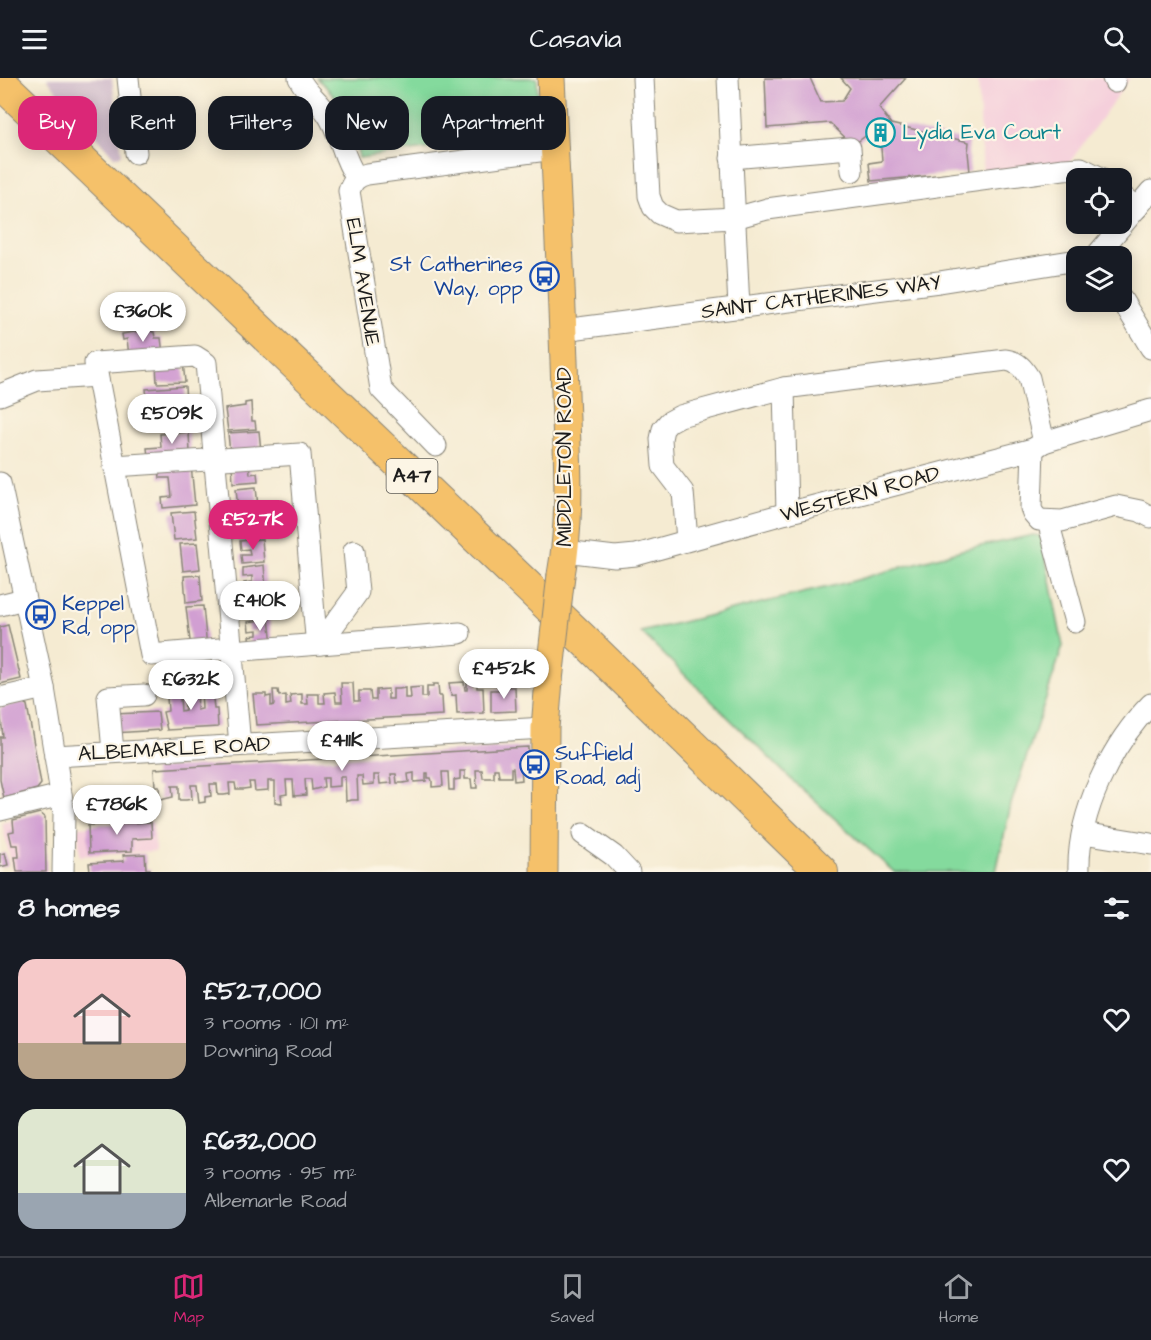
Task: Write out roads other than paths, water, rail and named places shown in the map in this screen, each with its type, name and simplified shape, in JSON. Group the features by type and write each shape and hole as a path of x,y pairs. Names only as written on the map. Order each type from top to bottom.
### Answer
{"highway":[{"name":"A47","path":"0,82 822,872"},
{"name":"A47","path":"0,107 794,872"}],"main road":[{"name":"MIDDLETON ROAD","path":"551,78 552,96"},
{"name":"MIDDLETON ROAD","path":"544,872 545,728 563,563 568,477 555,150"}],"street":[{"path":"128,78 136,153"},
{"path":"299,78 305,90 326,111 336,129 343,154 356,177 547,150"},
{"path":"643,78 649,196 653,207 660,214 676,221 735,218 767,209 1066,169"},
{"path":"728,78 738,308"},
{"path":"731,158 850,148 852,171"},
{"name":"ELM AVENUE","path":"356,177 349,191 381,389 436,446"},
{"path":"1132,201 1151,191"},
{"name":"SAINT CATHERINES WAY","path":"563,330 939,282 1066,262"},
{"path":"1129,312 1151,348"},
{"path":"240,745 232,650 215,459 206,363 195,356 95,363 151,655 232,650 320,644 460,633"},
{"path":"687,540 683,492 663,466 661,439 663,429 669,422 680,416 784,388 1006,360 1016,362 1029,378 1038,446 1031,508 1039,520 1062,521 1116,506 1132,509 1151,517"},
{"path":"0,396 37,380 97,376"},
{"path":"784,388 787,513"},
{"name":"WESTERN ROAD","path":"563,563 636,555 1038,446 1151,410"},
{"path":"114,466 300,454 316,636 320,644"},
{"path":"0,483 5,529 44,688 64,813 63,872"},
{"path":"1048,522 1075,622"},
{"path":"320,644 358,592 354,551"},
{"path":"0,605 24,599"},
{"path":"0,698 44,688"},
{"path":"113,751 108,697 144,695"},
{"path":"1079,872 1078,860 1091,800 1116,748 1136,719 1151,704"},
{"name":"ALBEMARLE ROAD","path":"55,756 545,728"},
{"path":"0,810 61,795"},
{"path":"1083,833 1151,844"},
{"path":"583,834 614,856 629,872"}],"place":[{"name":"Lydia Eva Court","path":"881,132"},
{"name":"St Catherines Way, opp","path":"544,276"},
{"name":"Keppel Rd, opp","path":"41,615"},
{"name":"Suffield Road, adj","path":"534,765"}]}
